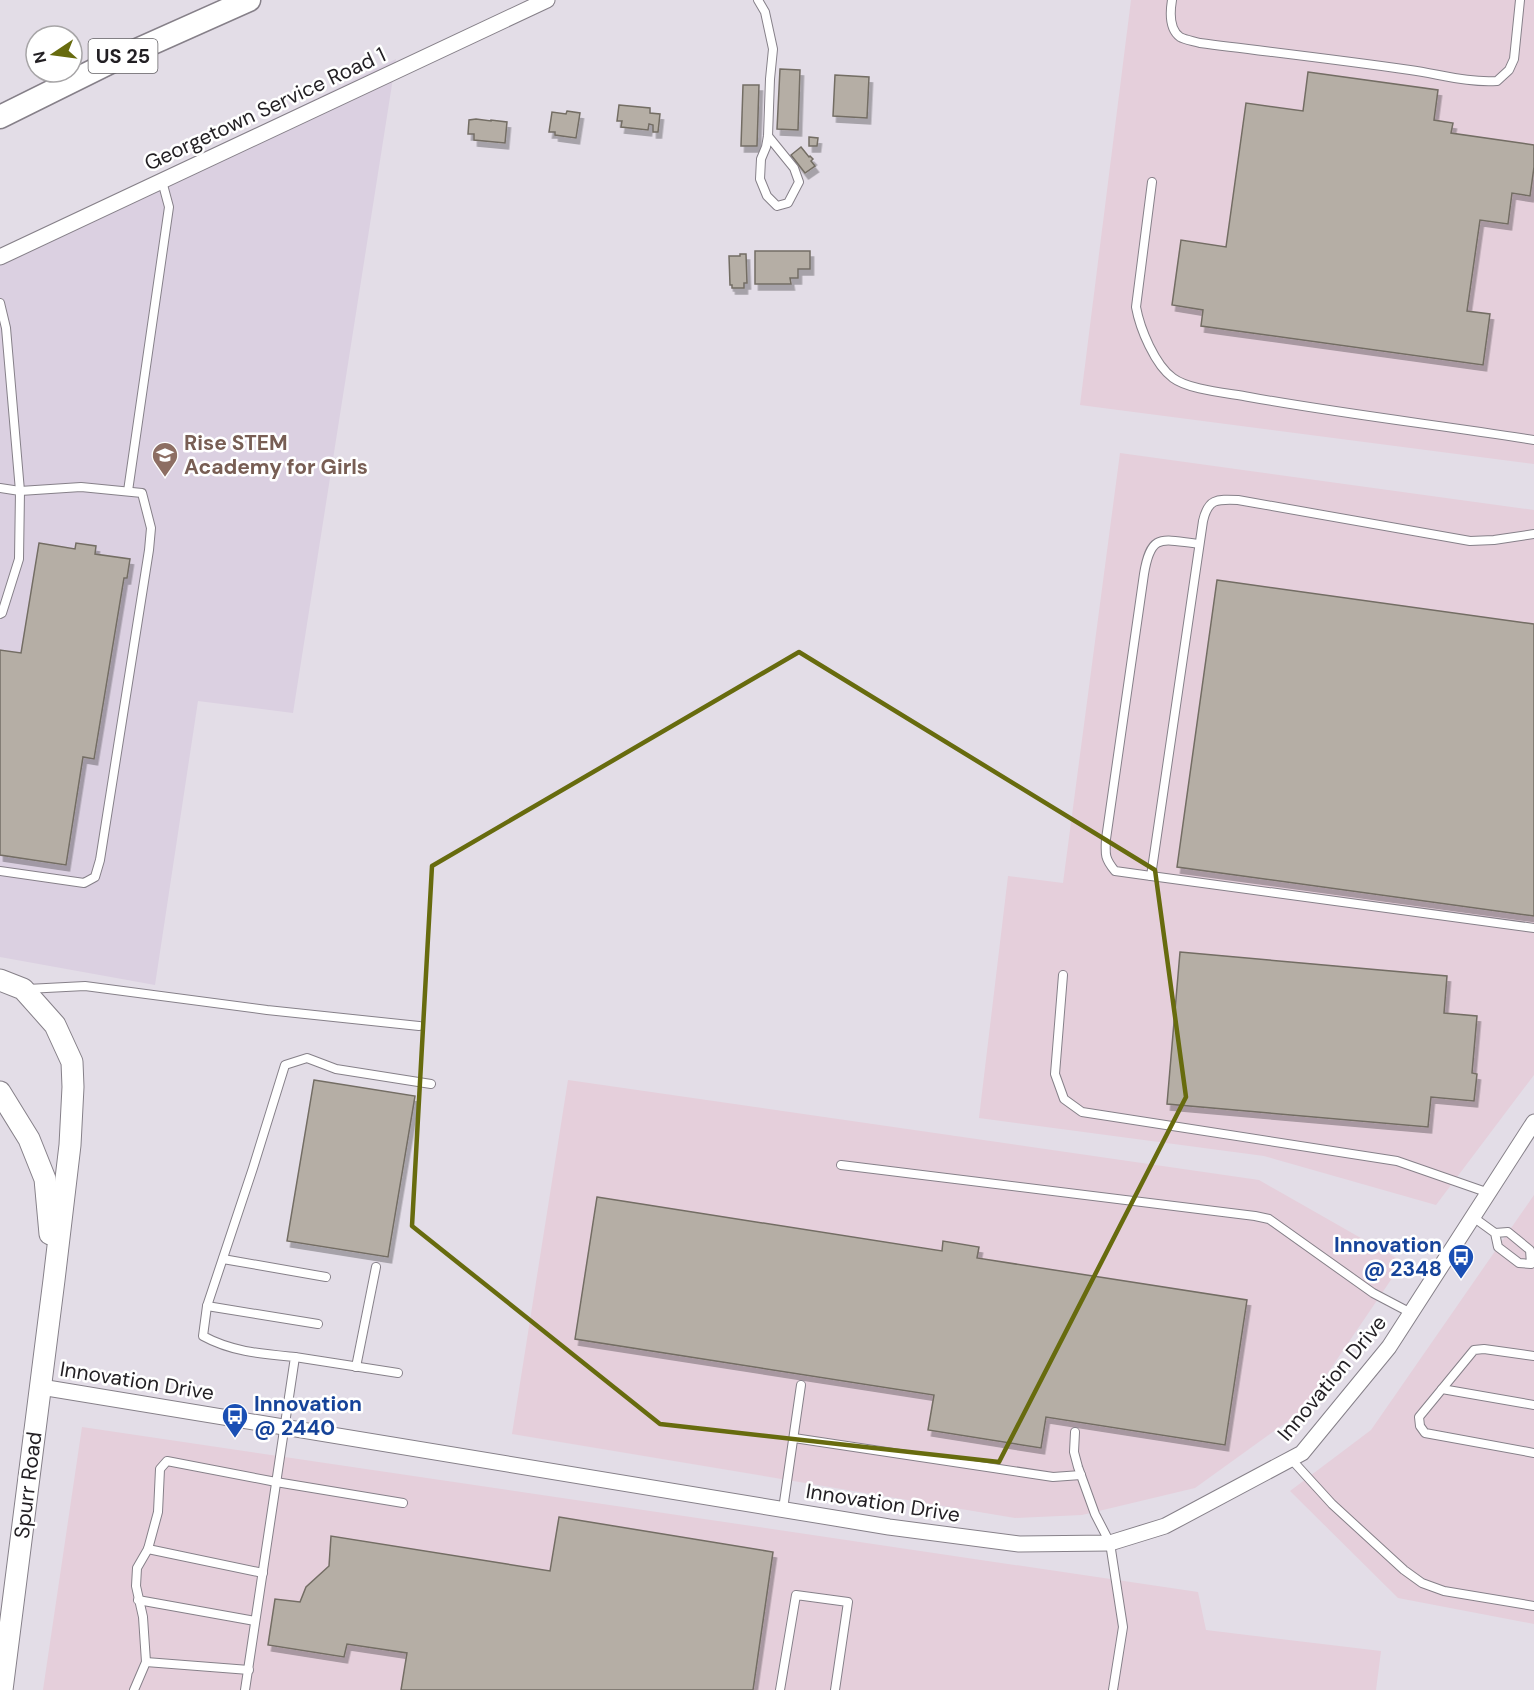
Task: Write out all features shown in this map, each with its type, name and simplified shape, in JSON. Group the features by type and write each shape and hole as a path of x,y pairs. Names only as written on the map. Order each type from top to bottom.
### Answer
{"main road":[{"name":"US 25","path":"0,117 119,58 249,0"}],"street":[{"name":"Georgetown Service Road 1","path":"0,257 162,181 520,6 548,0"},
{"name":"Spurr Road","path":"0,980 23,989 55,1025 72,1062 73,1087 70,1145 2,1690"},
{"name":"Spurr Road","path":"0,1092 29,1139 45,1179 54,1280"},
{"name":"Innovation Drive","path":"41,1387 889,1527 1019,1544 1110,1543 1165,1526 1302,1453 1389,1347 1534,1122"}],"lane":[{"path":"758,0 765,12 773,49 768,135 761,159 760,179 767,196 777,206 788,203 799,182 794,168 768,135"},
{"path":"1172,0 1172,26 1180,37 1200,43 1485,81 1497,81 1509,70 1514,59 1520,0"},
{"path":"128,491 169,207 162,181"},
{"path":"1152,182 1136,307 1139,323 1148,344 1173,378 1193,387 1306,407 1534,440"},
{"path":"0,303 6,328 20,490 19,560 0,614"},
{"path":"0,488 20,490 81,487 142,493 151,528 100,860 95,877 84,883 0,872"},
{"path":"1151,876 1206,508 1215,501 1223,499 1238,500 1470,541 1534,534"},
{"path":"1199,544 1164,541 1154,543 1149,552 1106,839 1105,855 1108,863 1115,871 1534,928"},
{"path":"1063,975 1055,1074 1064,1099 1082,1112 1397,1161 1489,1193"},
{"path":"23,989 85,987 419,1026"},
{"path":"398,1373 295,1357 250,1353 218,1344 203,1336 207,1306 285,1065 306,1059 336,1069 431,1084"},
{"path":"842,1165 1269,1219 1373,1293 1411,1313"},
{"path":"1473,1216 1495,1233 1498,1247 1519,1263 1533,1264 1530,1250 1508,1232 1495,1233"},
{"path":"223,1259 326,1277"},
{"path":"356,1367 376,1267"},
{"path":"207,1306 318,1324"},
{"path":"1534,1356 1484,1348 1474,1350 1419,1417 1420,1426 1425,1433 1534,1453"},
{"path":"245,1690 295,1357"},
{"path":"783,1509 801,1385"},
{"path":"1442,1389 1534,1405"},
{"path":"1075,1432 1074,1452 1081,1475 1095,1514 1110,1543 1123,1627 1113,1690"},
{"path":"794,1438 1053,1477 1081,1475"},
{"path":"1291,1459 1332,1503 1404,1570 1422,1582 1444,1591 1534,1606"},
{"path":"134,1690 146,1662 143,1617 136,1586 137,1568 148,1549 158,1512 160,1469 167,1461 403,1503"},
{"path":"148,1549 263,1573"},
{"path":"780,1690 796,1596 848,1602 835,1690"},
{"path":"138,1600 255,1621"},
{"path":"146,1662 249,1670"}],"highlighted area":[{"path":"799,652 1155,870 1186,1097 999,1462 660,1424 412,1226 432,866"}],"shaded area":[{"path":"1131,0 1534,0 1534,464 1080,405"},
{"name":"Rise STEM Academy for Girls","path":"396,59 293,713 198,701 155,985 0,957 0,255"},
{"path":"1120,453 1534,510 1534,1075 1436,1205 1264,1156 979,1118 1008,876 1063,883"},
{"path":"568,1080 1259,1180 1403,1262 1302,1411 1195,1488 1082,1515 1015,1518 512,1434"},
{"path":"1534,1195 1534,1624 1398,1598 1290,1491 1371,1430"},
{"path":"82,1427 1198,1592 1206,1630 1381,1651 1376,1690 43,1690"}],"building":[{"path":"780,69 800,70 798,130 777,129"},
{"path":"1308,72 1438,90 1434,120 1453,123 1451,133 1534,145 1530,196 1512,193 1508,224 1480,220 1467,311 1490,314 1483,365 1201,326 1203,310 1172,305 1181,240 1226,247 1246,103 1303,111"},
{"path":"835,75 869,77 867,118 833,116"},
{"path":"743,85 759,85 757,146 741,146"},
{"path":"619,105 650,108 650,113 660,114 658,132 653,132 653,125 649,124 648,130 621,127 622,121 617,121"},
{"path":"567,111 580,113 576,138 549,132 552,112 566,114"},
{"path":"469,120 507,122 505,143 474,140 474,134 468,134"},
{"path":"809,137 818,138 817,146 809,146"},
{"path":"801,147 813,159 811,161 815,166 805,173 791,155"},
{"path":"755,251 810,251 810,269 798,269 798,278 790,278 791,284 755,284"},
{"path":"740,254 746,254 747,283 744,283 744,288 732,288 729,256 740,256"},
{"path":"39,543 75,549 76,543 96,546 95,554 130,559 127,578 124,578 94,759 83,757 66,865 0,855 0,650 21,653"},
{"path":"1217,580 1534,624 1534,916 1177,867"},
{"path":"1180,952 1447,976 1444,1013 1477,1016 1472,1073 1477,1074 1474,1101 1431,1097 1428,1127 1167,1104"},
{"path":"314,1080 415,1096 388,1257 287,1241"},
{"path":"597,1197 942,1251 943,1241 979,1247 977,1258 1247,1300 1225,1445 1046,1417 1041,1448 928,1430 934,1395 575,1339"},
{"path":"559,1517 773,1552 753,1690 401,1690 407,1653 347,1644 344,1657 268,1645 275,1599 300,1602 306,1587 329,1566 331,1536 550,1571"}],"place":[{"name":"Rise STEM Academy for Girls","path":"165,478"},
{"name":"Innovation @ 2348","path":"1461,1280"},
{"name":"Innovation @ 2440","path":"235,1439"}]}
